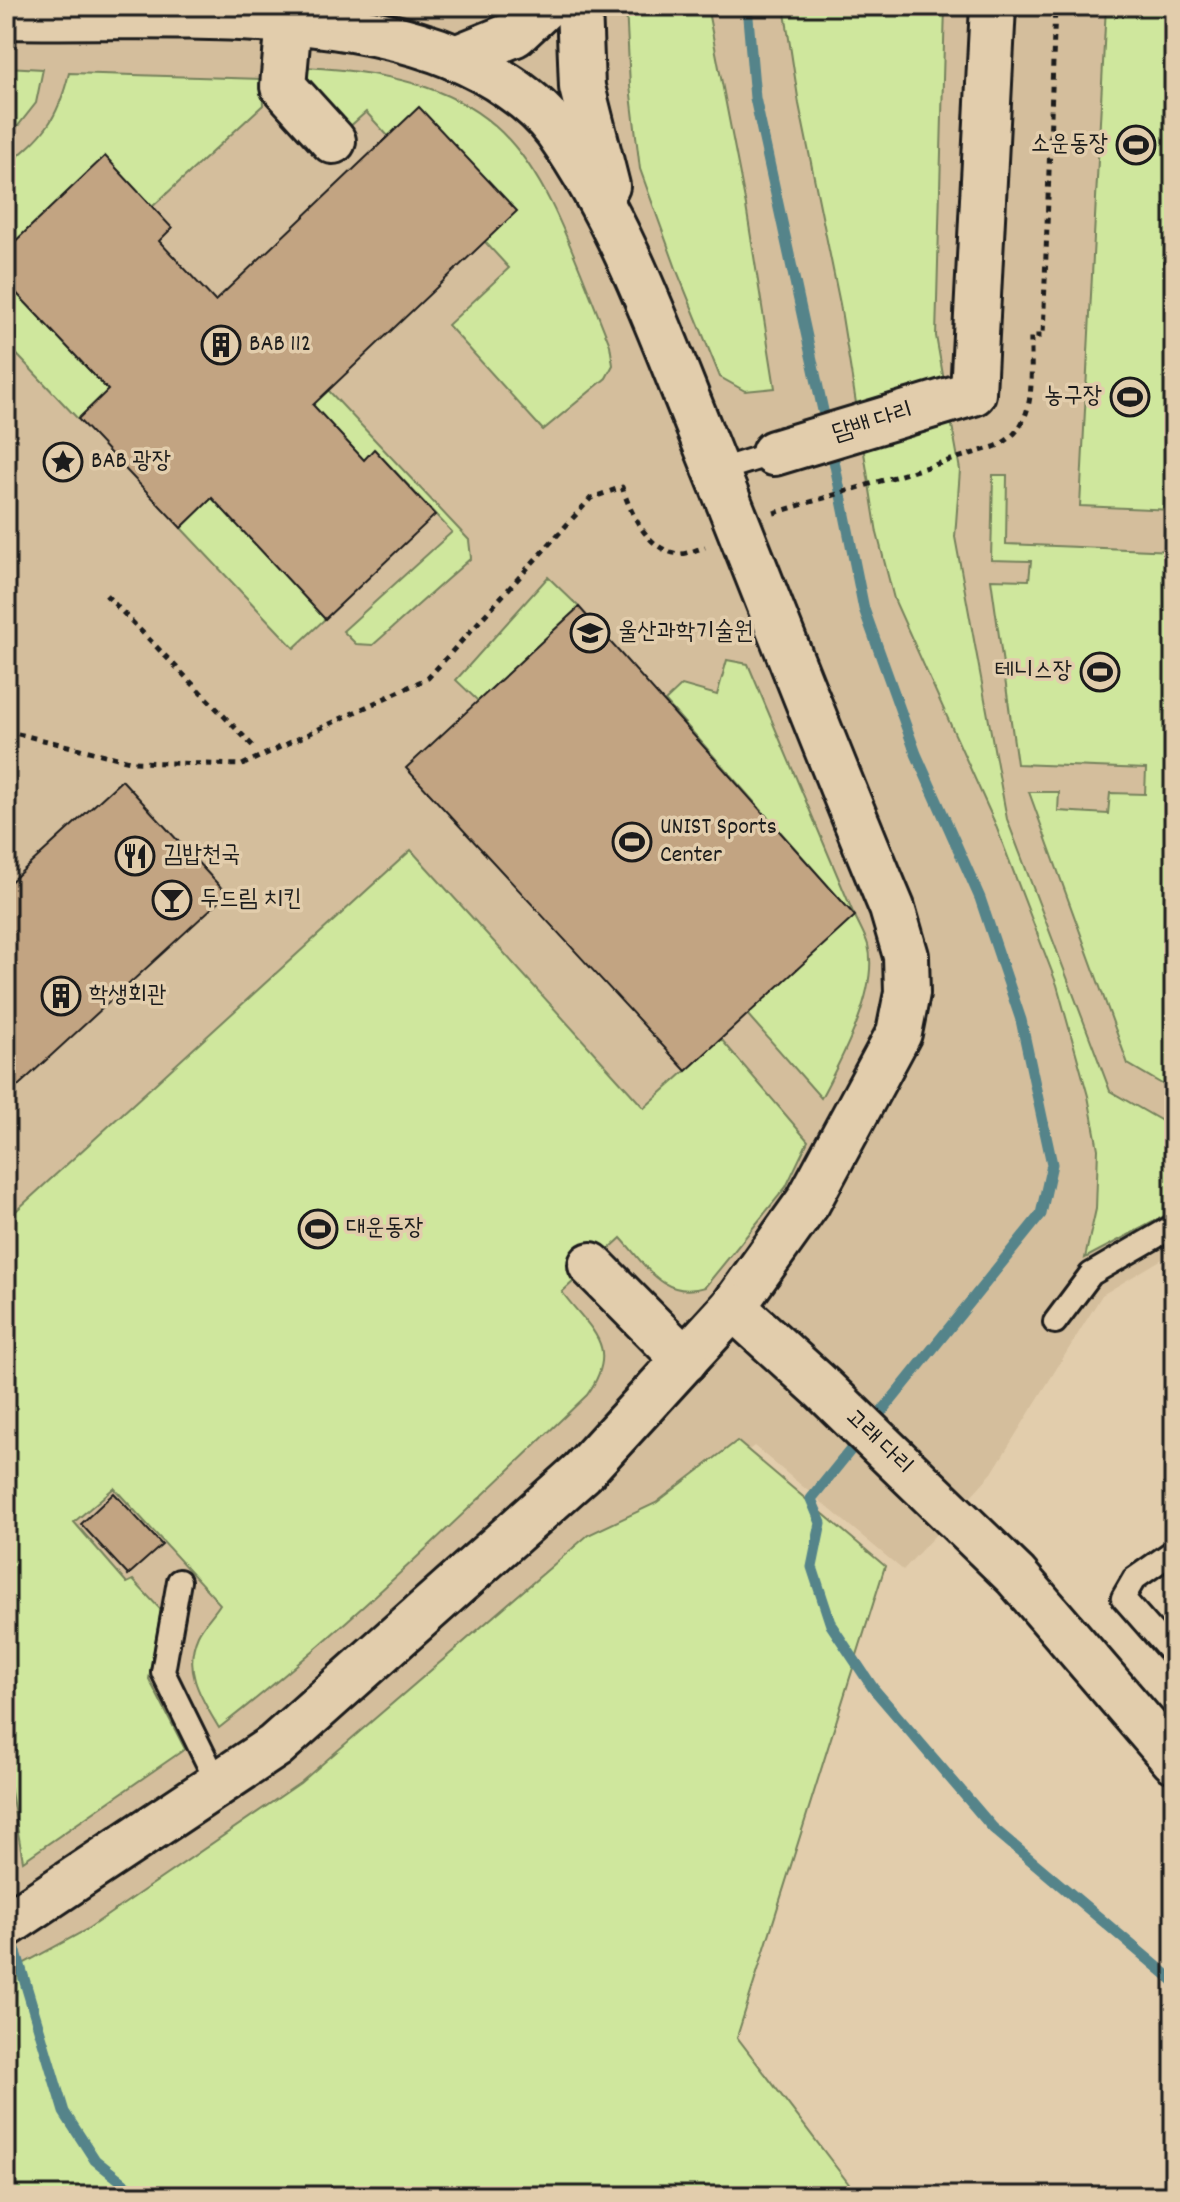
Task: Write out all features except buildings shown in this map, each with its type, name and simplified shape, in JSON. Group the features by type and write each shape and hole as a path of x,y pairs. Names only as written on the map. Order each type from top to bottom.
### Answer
{"street":[{"path":"456,58 515,34 545,6"},
{"path":"6,1925 275,1746 437,1605 582,1472 733,1307 808,1202 899,1033 907,993 906,956 892,908 617,228 582,87 579,6"},
{"name":"담배 다리","path":"774,453 973,393 993,6"},
{"path":"6,16 289,21 386,34 456,58 524,97 555,128 617,228"},
{"path":"289,21 283,86 333,141"},
{"path":"591,1265 685,1360"},
{"name":"고래 다리","path":"733,1307 822,1388 1016,1576 1174,1760"}],"lane":[{"path":"717,471 774,453"},
{"path":"1055,1322 1091,1274 1174,1226"},
{"path":"1174,1551 1134,1579 1123,1598 1174,1656"},
{"path":"179,1581 163,1672 218,1784"}],"path":[{"path":"774,513 994,447 1012,439 1022,427 1028,410 1031,336 1043,336 1055,6"},
{"path":"6,731 134,762 242,765 428,678 591,498 622,487 647,536 664,548 681,554 710,546"},
{"path":"106,595 254,747"}],"shaded area":[{"name":"울산과학기술원","path":"6,6 441,6 458,11 516,6 1174,6 1174,1252 1102,1295 992,1473 903,1570 754,1446 317,1786 6,1986"}],"green space":[{"path":"441,6 516,6 507,13"},
{"path":"626,6 707,6 746,206 775,388 745,391 720,377 677,271 640,169 630,86"},
{"path":"784,6 945,6 936,336 960,470 955,537 1007,819 1110,1091 1174,1128 1174,1211 1085,1258 1096,1209 1098,1149 1088,1096 1057,985 994,821 894,599 877,533 840,304 799,104"},
{"path":"1106,6 1174,6 1174,510 1080,506"},
{"path":"6,67 43,69 36,103 6,141"},
{"path":"305,67 378,75 434,90 478,113 512,143 539,182 563,228 585,282 610,345 613,365 606,378 543,430 448,325 509,268 366,112 347,129 302,81"},
{"path":"69,73 262,79 263,105 152,207 105,157 6,250 6,166 39,136 54,116"},
{"path":"6,282 108,390 78,419 6,343"},
{"path":"328,390 469,540 471,558 373,645 356,644 343,631 452,532 375,450 364,460 313,405"},
{"path":"993,475 1007,475 1006,544 1174,551 1174,1091 1128,1064 1029,792 1059,792 1058,811 1108,814 1110,793 1145,794 1146,769 1017,764 991,579 1029,580 1031,561 991,560"},
{"path":"212,498 325,619 294,648 181,528"},
{"path":"548,577 579,607 478,701 456,680"},
{"path":"727,660 748,664 854,915 665,701 682,685 717,695"},
{"name":"대운동장","path":"411,850 644,1108 721,1039 808,1141 786,1187 705,1287 690,1290 667,1285 621,1238 562,1292 591,1328 602,1351 602,1364 587,1395 362,1608 219,1728 196,1684 192,1661 198,1635 220,1604 114,1488 74,1522 127,1583 133,1580 161,1610 149,1679 185,1749 23,1861 6,1763 6,1220"},
{"path":"855,916 868,945 869,982 856,1023 821,1098 747,1014"},
{"path":"737,1441 885,1566 737,2037 858,2196 6,2196 6,1973 86,1930 300,1783 588,1535 656,1503"}],"waterway":[{"path":"747,6 755,98 827,429"},
{"path":"831,446 864,609 916,754 980,898 1021,1020 1052,1164 1041,1214 872,1424"},
{"path":"861,1437 811,1499 821,1523 812,1567 831,1625 873,1688 993,1828 1174,1981"},
{"path":"10,1932 64,2112 95,2160 140,2196"}],"place":[{"name":"소운동장","path":"1136,145"},
{"name":"BAB 112","path":"221,345"},
{"name":"농구장","path":"1130,397"},
{"name":"BAB 광장","path":"63,462"},
{"name":"울산과학기술원","path":"590,633"},
{"name":"테니스장","path":"1100,672"},
{"name":"UNIST Sports Center","path":"632,842"},
{"name":"김밥천국","path":"135,856"},
{"name":"두드림 치킨","path":"172,900"},
{"name":"학생회관","path":"61,996"},
{"name":"대운동장","path":"318,1229"}]}
